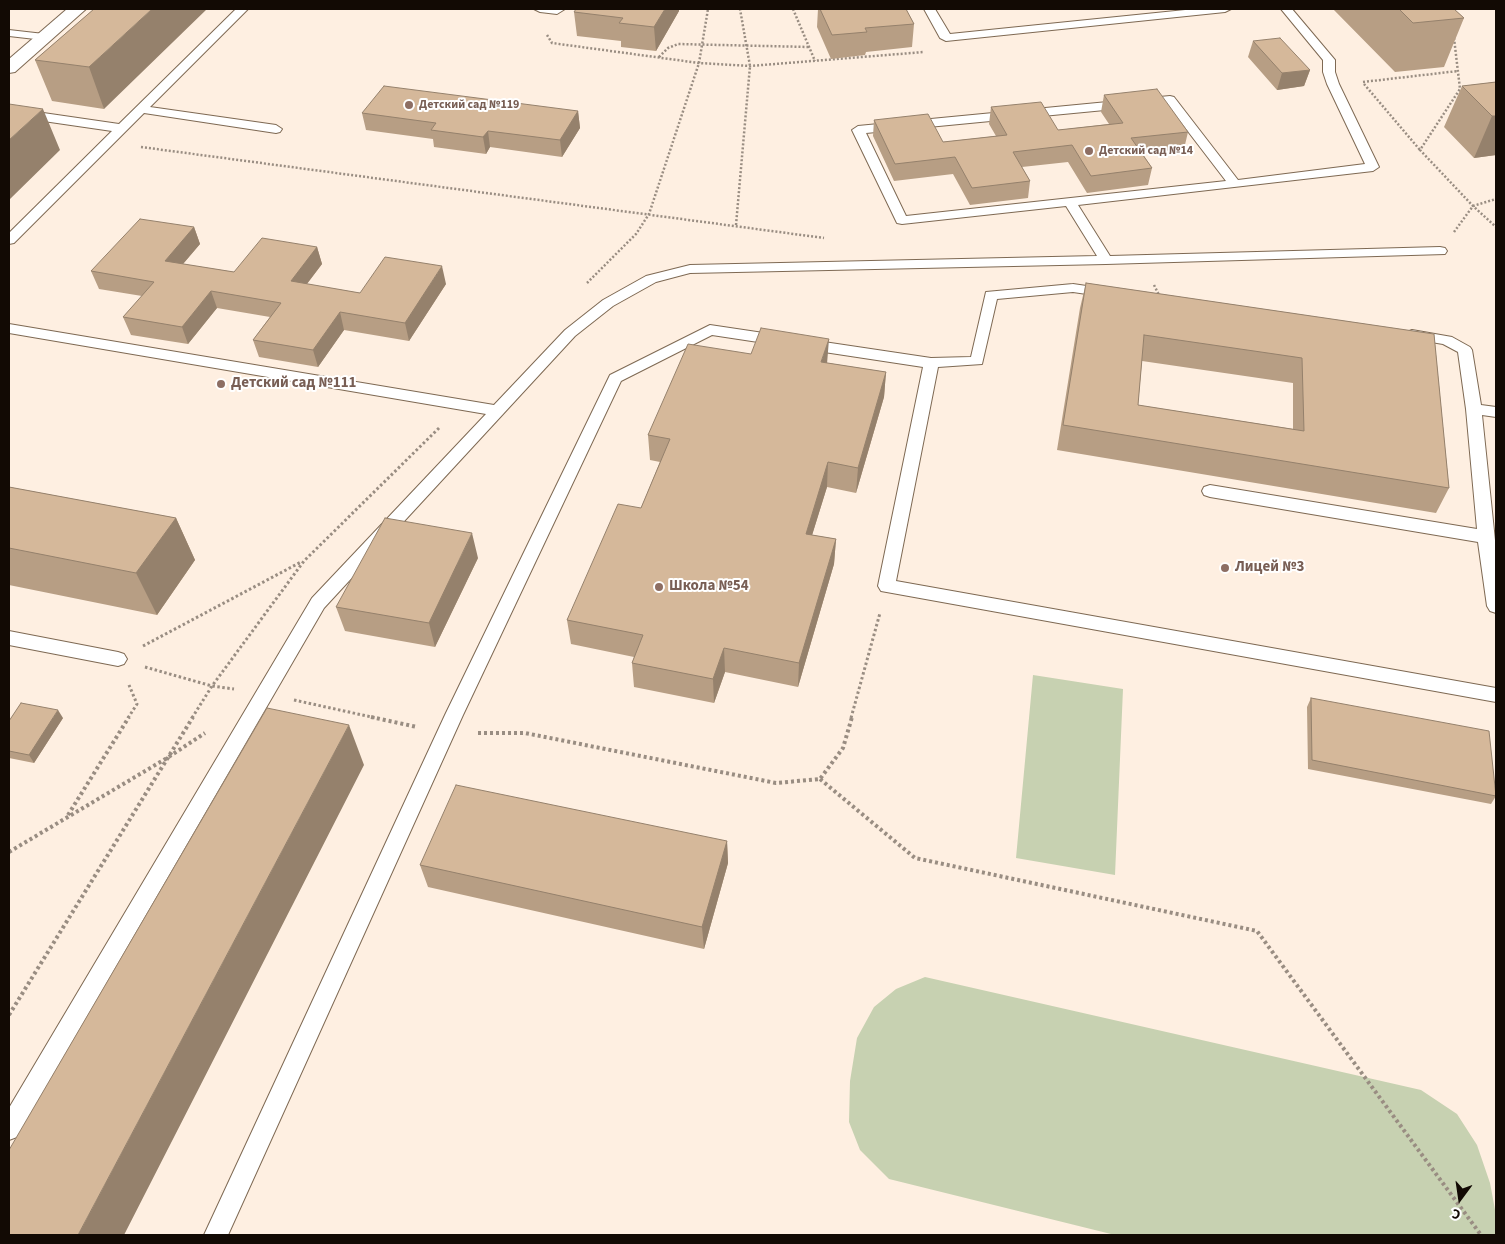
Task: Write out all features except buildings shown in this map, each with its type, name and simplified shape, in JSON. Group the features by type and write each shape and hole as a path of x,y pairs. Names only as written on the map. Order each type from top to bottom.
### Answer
{"street":[{"path":"9,68 77,9"}],"lane":[{"path":"9,240 242,9"},
{"path":"540,9 558,10"},
{"path":"930,9 946,38 1225,9"},
{"path":"1235,184 1170,100 858,130 902,220 1235,184 1374,167 1333,84 1329,72 1329,60 1286,9"},
{"path":"9,33 44,37"},
{"path":"140,109 276,129"},
{"path":"9,112 120,128"},
{"path":"1069,201 1106,260"},
{"path":"9,1129 318,603 570,333 608,302 651,279 690,269 1440,251"},
{"path":"216,1235 446,733 615,378 710,330 931,364 977,361 991,295 1073,288 1118,295"},
{"path":"9,328 498,411"},
{"path":"1398,333 1447,340 1465,350 1474,409 1486,537 1496,606"},
{"path":"931,364 887,586 1496,695"},
{"path":"1474,409 1496,412"},
{"path":"1210,491 1486,537"},
{"path":"9,638 118,659"}],"path":[{"path":"649,214 698,62 708,9"},
{"path":"736,226 750,66 740,9"},
{"path":"793,9 815,61"},
{"path":"558,10 547,36 552,43 698,62 750,66 935,51 946,38"},
{"path":"1420,150 1460,89 1454,34"},
{"path":"659,57 668,48 678,44 808,47"},
{"path":"1450,44 1456,51"},
{"path":"1363,82 1458,71"},
{"path":"1358,76 1420,150 1473,206 1496,226"},
{"path":"106,142 833,240"},
{"path":"1440,251 1473,206 1496,199"},
{"path":"118,659 304,561"},
{"path":"820,779 843,748 887,586"},
{"path":"118,659 212,686 265,694 446,733 525,733 776,783 820,779 915,858 1257,931 1481,1235"},
{"path":"67,817 137,704 118,659"},
{"path":"9,852 167,758 208,731"},
{"path":"9,1015 167,758"}],"green space":[{"path":"1033,675 1123,689 1115,875 1016,858"},
{"path":"925,977 1421,1090 1457,1114 1477,1145 1490,1183 1496,1215 1496,1235 1115,1235 889,1179 860,1150 849,1122 850,1081 857,1038 874,1007 896,989"}],"place":[{"name":"Детский сад №119","path":"409,105"},
{"name":"Детский сад №14","path":"1089,151"},
{"name":"Детский сад №111","path":"221,384"},
{"name":"Лицей №3","path":"1225,568"},
{"name":"Школа №54","path":"659,587"}]}
